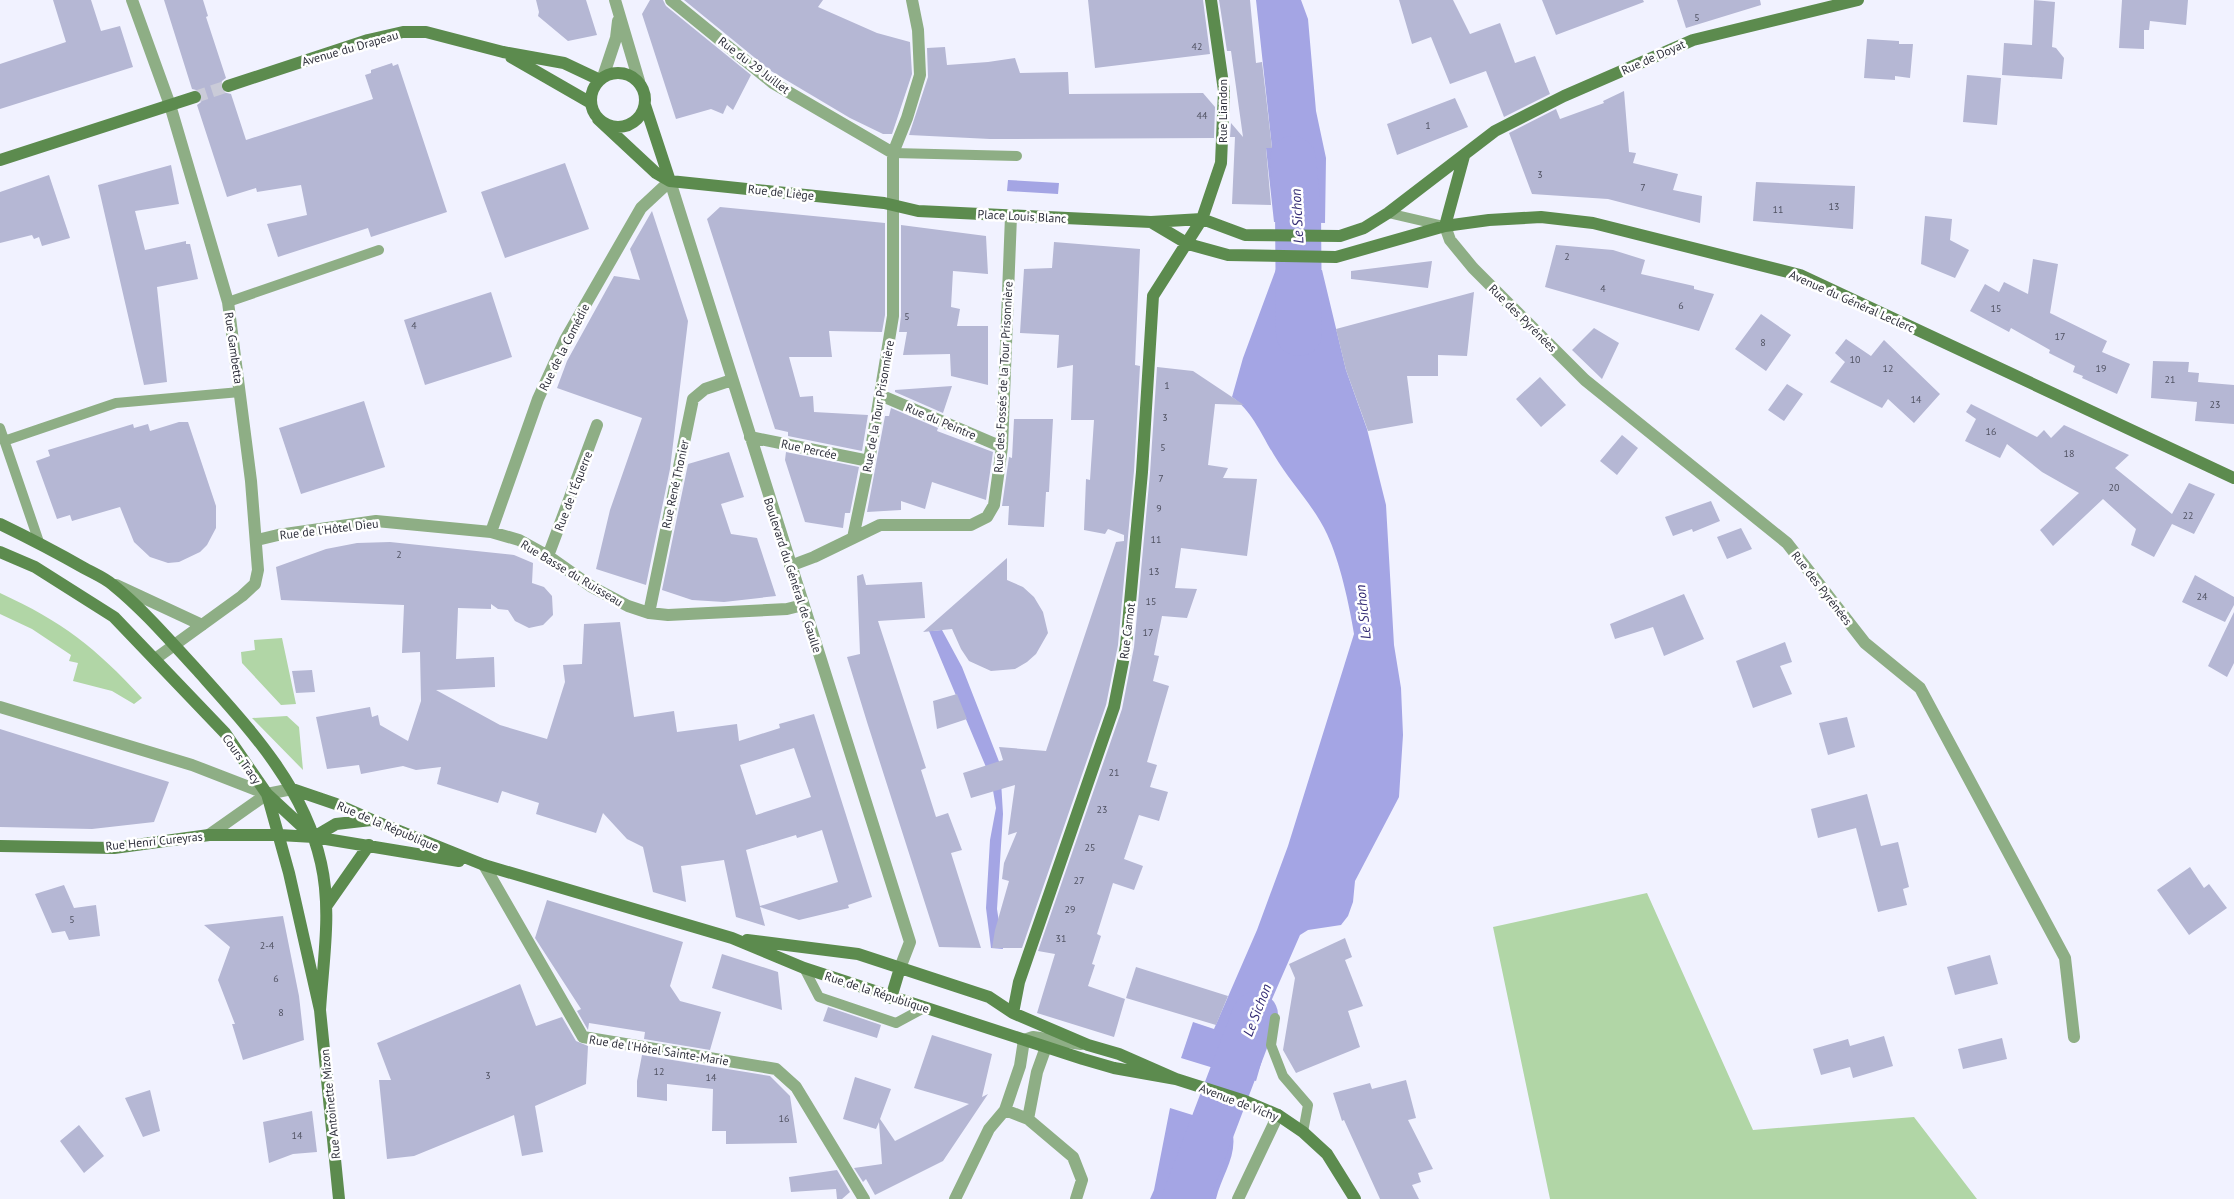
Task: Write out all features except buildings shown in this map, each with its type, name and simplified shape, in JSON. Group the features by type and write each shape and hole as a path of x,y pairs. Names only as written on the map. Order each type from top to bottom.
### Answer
{"main road":[{"name":"Rue Liandon","path":"1188,244 1202,219 1221,163 1224,91 1211,0"},
{"name":"Rue de Doyat","path":"1202,219 1245,235 1340,236 1364,228 1388,213 1495,131 1564,96 1693,40 1858,0"},
{"name":"Avenue du Drapeau","path":"228,86 368,40 403,32 426,32 503,52 564,63 601,79"},
{"name":"Avenue du Drapeau","path":"503,52 591,103"},
{"path":"598,119 613,127 630,125 642,114 645,105 646,97 639,82 624,73 615,72 601,79 594,86 591,103 598,119 656,173 670,181"},
{"path":"0,160 195,97"},
{"name":"Boulevard du Général de Gaulle","path":"645,105 670,181"},
{"path":"1445,226 1464,156"},
{"name":"Rue de Liège","path":"670,181 892,205"},
{"name":"Place Louis Blanc","path":"892,205 918,211 1011,216 1151,222 1202,219"},
{"name":"Avenue du Général Leclerc","path":"1336,257 1445,226 1489,220 1541,218 1593,223 1800,275 2234,478"},
{"name":"Place Louis Blanc","path":"1151,222 1188,244 1228,255 1336,257"},
{"name":"Rue Carnot","path":"1013,1013 1019,982 1114,708 1126,646 1142,472 1153,296 1188,244"},
{"name":"Cours Tracy","path":"0,524 39,542 112,584 174,645 263,746 292,789 314,837"},
{"name":"Cours Tracy","path":"0,552 34,567 114,617 224,733 267,794"},
{"name":"Rue de la République","path":"292,789 336,804 484,865 732,938 804,968 892,998 1029,1039"},
{"path":"267,794 314,837 336,824 372,820"},
{"name":"Rue Antoinette Mizon","path":"267,794 279,835 320,1010 339,1199"},
{"name":"Rue Henri Cureyras","path":"0,846 114,848 209,835 314,837"},
{"name":"Rue de la République","path":"314,837 484,865"},
{"name":"Rue Antoinette Mizon","path":"314,837 321,864 327,905 320,1010"},
{"path":"327,905 369,846"},
{"name":"Rue de la République","path":"732,938 858,954 989,997 1013,1013"},
{"path":"892,998 900,968"},
{"path":"1013,1013 1029,1039"},
{"name":"Avenue de Vichy","path":"1013,1013 1088,1045 1119,1054 1176,1079 1245,1101 1278,1115 1303,1132 1327,1154 1355,1199"},
{"name":"Avenue de Vichy","path":"1029,1039 1046,1047 1114,1068 1176,1079"}],"street":[{"name":"Rue Gambetta","path":"132,0 170,105 228,302 257,540 258,570 255,584 242,596 155,659"},
{"path":"616,0 639,82"},
{"name":"Rue du 29 Juillet","path":"671,0 773,83 893,154"},
{"path":"893,154 907,118 920,74 918,30 912,0"},
{"path":"601,79 616,38 619,14"},
{"name":"Rue de la Tour Prisonnière","path":"853,538 869,461 893,316 893,154"},
{"name":"Rue de la Comédie","path":"491,532 538,399 565,340 641,208 670,181"},
{"name":"Boulevard du Général de Gaulle","path":"670,181 910,942 900,968"},
{"name":"Rue des Fossés de la Tour Prisonnière","path":"853,538 880,525 972,525 987,517 994,505 1002,447 1011,216"},
{"name":"Rue des Pyrénées","path":"1445,226 1450,240 1473,268 1585,380 1788,544 1865,643 1920,688 2065,958 2074,1037"},
{"name":"Rue René Thonier","path":"649,613 693,399 705,389 732,380"},
{"name":"Rue du Peintre","path":"880,395 1002,447"},
{"name":"Rue de l'Équerre","path":"548,556 598,425"},
{"name":"Rue Percée","path":"750,437 869,461"},
{"name":"Rue de l'Hôtel Dieu","path":"257,540 278,535 376,521 491,532"},
{"name":"Rue Basse du Ruisseau","path":"491,532 519,540 548,556 592,587 628,606 649,613 668,615 787,609 803,605"},
{"path":"790,566 814,557 853,538"},
{"path":"112,584 202,625"},
{"name":"Cours Tracy","path":"0,708 192,765 267,794"},
{"path":"209,835 267,794 292,789"},
{"name":"Rue de l'Hôtel Sainte-Marie","path":"484,865 583,1037 776,1069 796,1087 864,1199"},
{"path":"955,1199 989,1129 1005,1110 1029,1039 1088,1045"},
{"path":"1028,1119 1037,1072 1046,1047"},
{"path":"1005,1110 1028,1119 1073,1157 1082,1180 1076,1199"},
{"path":"1238,1199 1278,1115"}],"lane":[{"path":"893,154 1017,156"},
{"path":"1388,213 1445,226"},
{"path":"228,302 380,250"},
{"path":"4,441 116,403 240,392"},
{"path":"0,428 39,542"},
{"path":"804,968 819,997 896,1024 924,1008"},
{"path":"1275,1018 1271,1044 1282,1076 1308,1105 1303,1132"}],"green space":[{"path":"0,593 42,614 77,637 109,664 142,698 134,704 112,691 73,681 78,663 69,661 71,655 32,629 0,614"},
{"path":"282,638 296,704 281,705 242,663 241,652 255,650 254,640"},
{"path":"287,716 299,727 303,770 252,718"},
{"path":"1647,893 1753,1130 1914,1117 1977,1199 1550,1199 1493,927"}],"water":[{"path":"1256,0 1301,0 1308,19 1316,111 1326,158 1325,223 1274,222 1266,148 1272,148"},
{"path":"1008,180 1059,183 1058,194 1007,191"},
{"path":"1276,269 1322,270 1346,370 1367,429 1386,505 1394,645 1401,688 1403,735 1399,797 1355,881 1353,902 1348,916 1341,925 1308,930 1300,935 1248,1054 1262,1060 1256,1081 1181,1058 1193,1022 1214,1029 1257,930 1288,846 1354,634 1340,570 1332,545 1322,524 1280,465 1256,423 1232,397 1243,358"},
{"path":"942,630 962,667 1000,764 1003,814 997,909 1003,949 991,948 986,908 990,840 996,808 991,779 929,631"},
{"path":"1170,1108 1231,1127 1233,1137 1232,1155 1216,1199 1150,1199 1154,1190"}],"waterway":[{"name":"Le Sichon","path":"1293,159 1298,211 1299,333"},
{"name":"Le Sichon","path":"1185,1199 1255,1015"}],"tunnel":[{"path":"195,97 228,86"}]}
